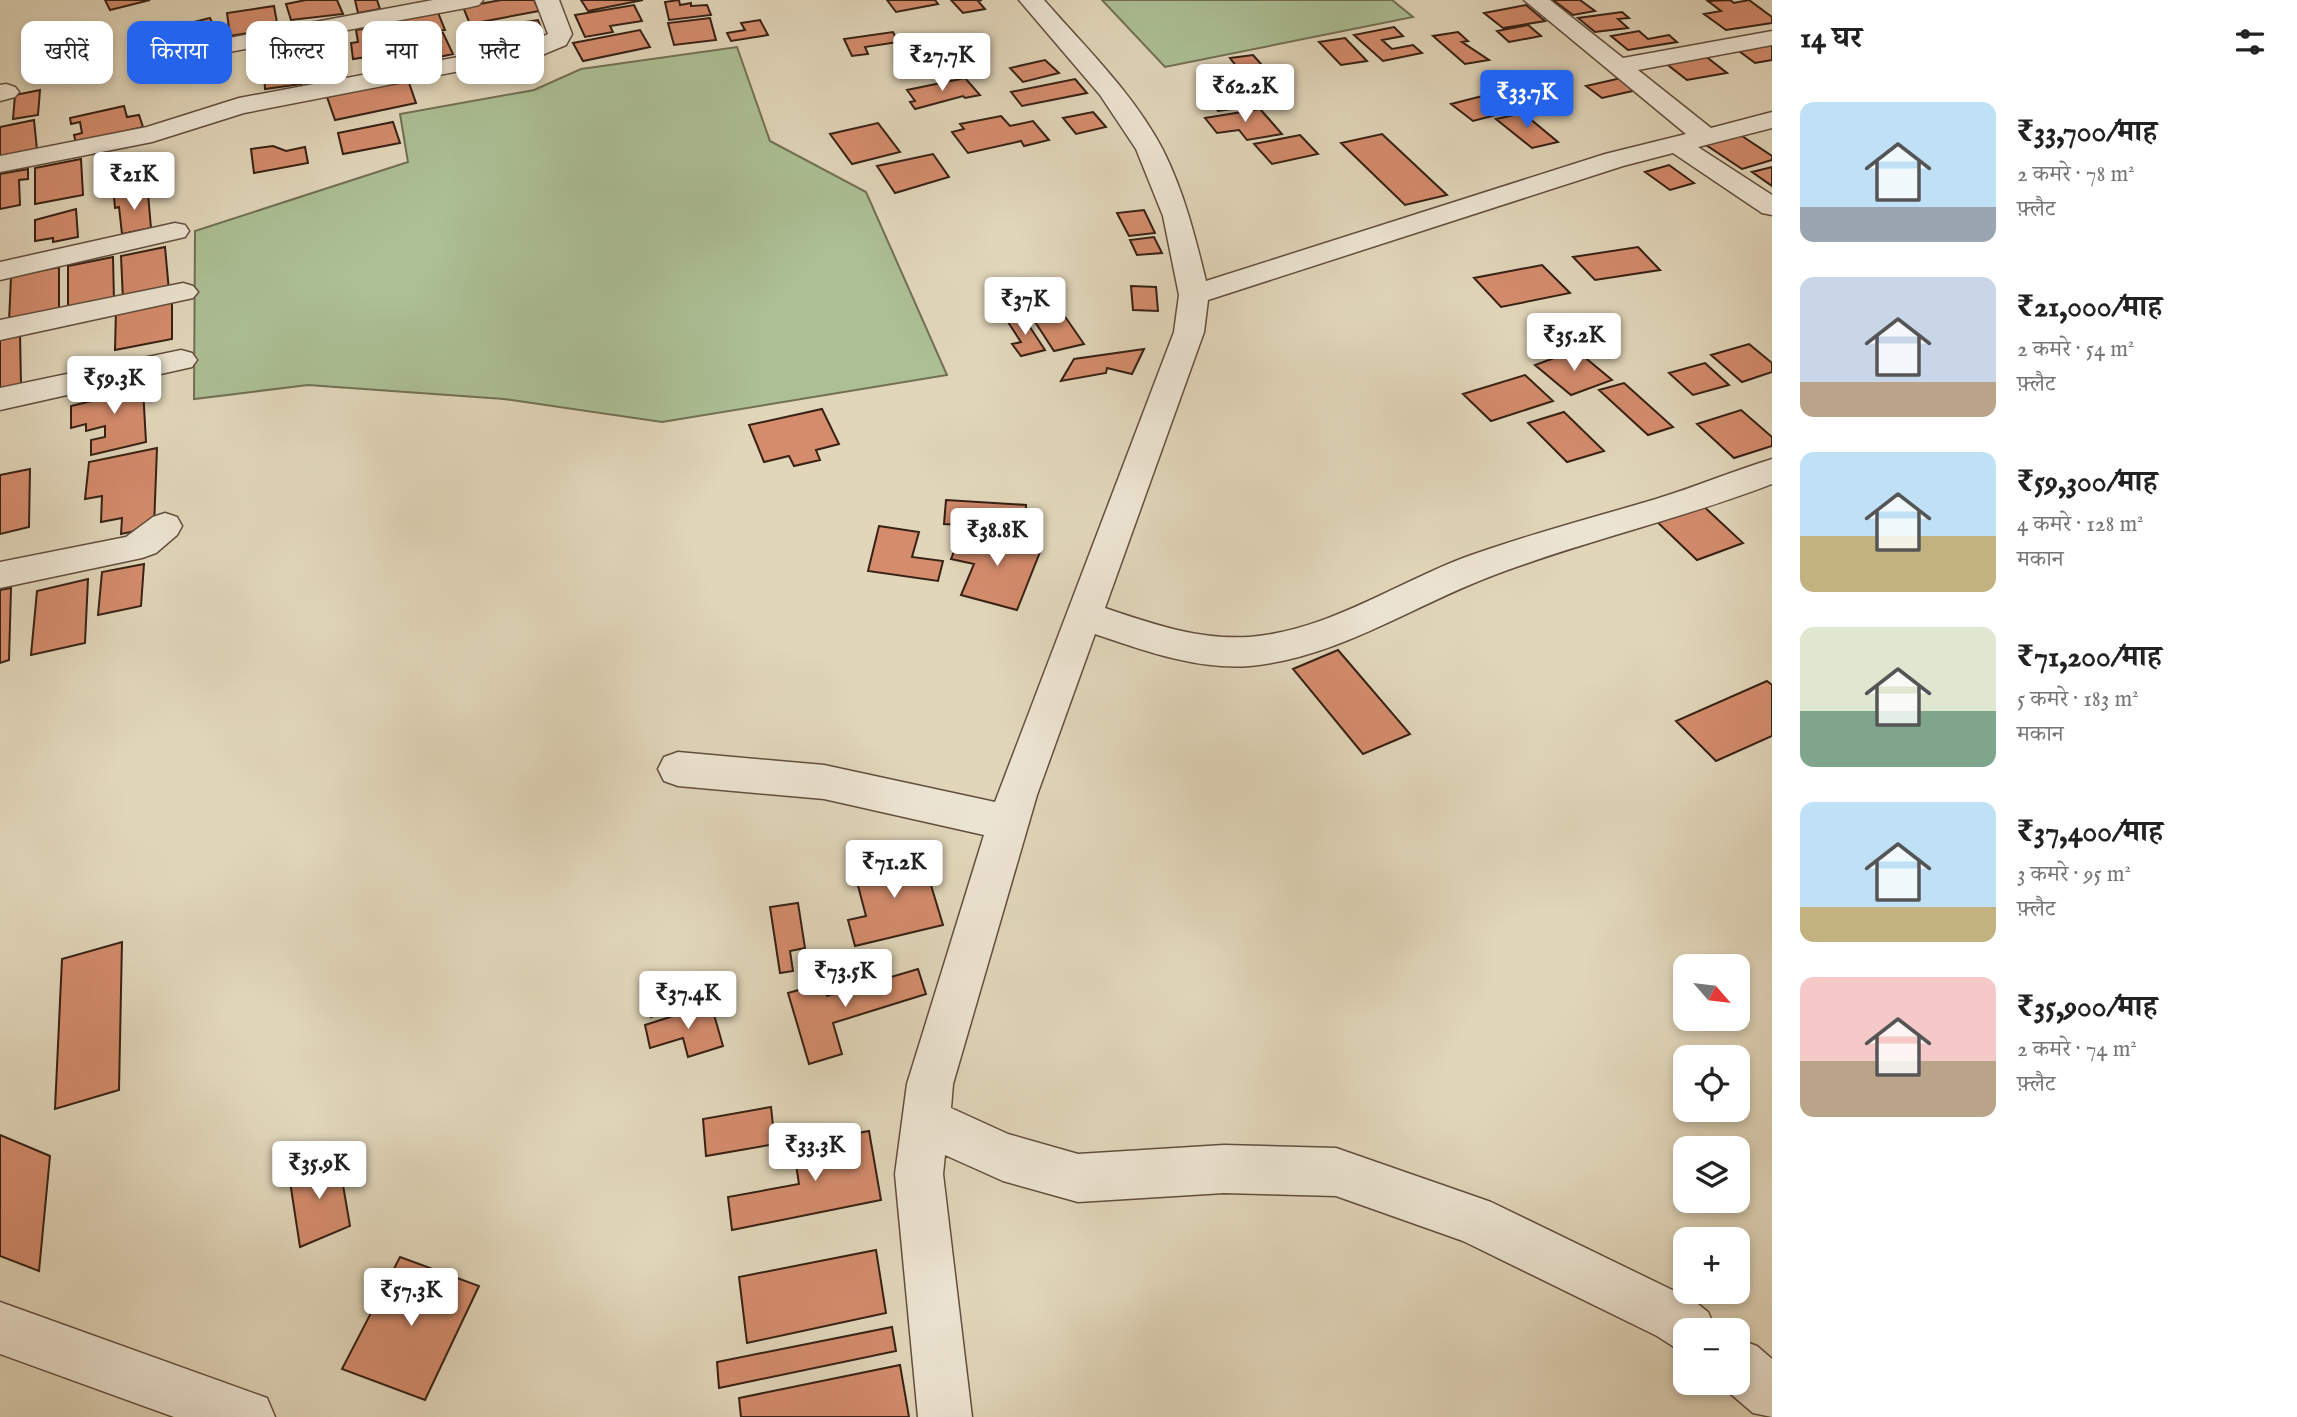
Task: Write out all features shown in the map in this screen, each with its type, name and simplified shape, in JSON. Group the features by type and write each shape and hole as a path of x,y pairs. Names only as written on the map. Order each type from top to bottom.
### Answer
{"street":[{"path":"232,45 471,0"},
{"path":"0,164 152,134 239,106 533,50 557,40 560,34 547,0"},
{"path":"944,1417 919,1174 930,1084 1008,823 1189,332 1194,295 1177,216 1149,149 1109,90 1031,0"},
{"path":"1535,0 1703,135"},
{"path":"1618,66 1772,38"},
{"path":"1194,295 1675,143 1772,120"},
{"path":"1675,143 1772,207"},
{"path":"0,271 175,231"},
{"path":"0,330 183,292"},
{"path":"0,399 181,360"},
{"path":"1083,615 1144,635 1218,652 1252,651 1313,640 1475,568 1772,471"},
{"path":"0,575 130,550 144,544 165,526"},
{"path":"678,769 824,782 1008,823"},
{"path":"925,1120 1003,1157 1078,1178 1224,1169 1336,1172 1473,1220 1675,1318"},
{"path":"0,1328 181,1406 248,1417"},
{"path":"1750,1375 1772,1394"}],"green space":[{"path":"1102,0 1392,0 1413,17 1165,67"},
{"path":"737,47 770,141 866,192 947,375 662,422 504,399 308,385 194,399 195,231 408,162 400,114 534,90 581,69"}],"building":[{"path":"105,0 150,0 110,10"},
{"path":"306,0 337,0 343,14 291,20 286,4"},
{"path":"355,0 377,0 380,9 358,13"},
{"path":"501,0 534,0 539,11 486,21 469,21 463,7"},
{"path":"581,0 643,0 588,11"},
{"path":"679,0 680,5 707,5 711,15 669,20 665,2"},
{"path":"887,0 935,0 938,4 896,12"},
{"path":"951,0 982,0 978,1 985,9 963,13"},
{"path":"1553,0 1580,0 1595,11 1573,15"},
{"path":"1730,0 1734,3 1749,0 1772,17 1772,23 1726,30 1704,14 1721,11 1708,1"},
{"path":"634,5 642,21 610,26 613,32 585,37 575,15"},
{"path":"1526,5 1545,21 1503,28 1484,13"},
{"path":"274,6 277,21 246,21 246,33 232,36 232,21 228,21 227,13"},
{"path":"437,10 441,21 393,21 392,18"},
{"path":"1622,12 1629,18 1618,19 1628,28 1595,32 1578,18"},
{"path":"710,18 716,40 674,45 668,23"},
{"path":"760,20 768,35 731,41 727,33 745,30 741,23"},
{"path":"1528,25 1541,36 1509,42 1497,31"},
{"path":"1394,27 1403,36 1382,40 1392,49 1413,45 1422,53 1383,61 1354,35"},
{"path":"362,29 362,58 353,59 351,43 358,42 356,30"},
{"path":"640,30 650,47 583,61 573,43"},
{"path":"1639,31 1648,39 1669,35 1677,42 1628,50 1611,36"},
{"path":"893,32 898,42 865,47 868,54 852,56 844,39"},
{"path":"1458,32 1468,41 1462,42 1489,60 1465,64 1433,36"},
{"path":"443,33 453,54 442,56"},
{"path":"1345,38 1367,61 1341,65 1319,42"},
{"path":"1772,45 1772,60 1755,63 1739,51"},
{"path":"1253,55 1269,73 1254,76 1246,66 1237,67 1230,58"},
{"path":"1704,55 1727,73 1687,80 1664,62"},
{"path":"1045,60 1059,73 1023,82 1010,68"},
{"path":"965,78 980,95 965,98 963,96 915,109 910,102 915,101 907,90"},
{"path":"1621,78 1637,90 1602,98 1586,86"},
{"path":"1075,79 1087,93 1022,106 1011,92"},
{"path":"265,84 302,84 265,89"},
{"path":"389,84 409,84 416,103 335,120 327,97"},
{"path":"1546,84 1565,98 1541,104 1522,90"},
{"path":"40,90 38,115 13,119 15,95"},
{"path":"1243,91 1256,106 1218,111 1207,96"},
{"path":"1498,92 1519,109 1473,121 1451,104"},
{"path":"124,106 127,117 139,115 143,127 76,143 74,135 82,133 80,122 71,124 70,118"},
{"path":"1260,109 1282,134 1247,140 1239,130 1217,133 1205,118"},
{"path":"1093,112 1106,127 1076,134 1063,118"},
{"path":"1523,113 1558,142 1532,148 1496,119"},
{"path":"1001,116 1010,126 1033,121 1049,140 1024,146 1021,141 968,153 952,132 964,129 960,124"},
{"path":"34,120 37,150 0,157 0,127"},
{"path":"393,122 400,143 343,154 338,133"},
{"path":"878,123 900,152 852,164 830,134"},
{"path":"1736,132 1772,156 1772,160 1742,169 1703,143"},
{"path":"1382,134 1447,195 1405,205 1341,143"},
{"path":"1300,135 1318,154 1272,164 1254,144"},
{"path":"273,146 286,151 305,147 308,163 254,173 251,149"},
{"path":"933,154 949,177 895,193 877,166"},
{"path":"81,159 83,195 35,204 35,168"},
{"path":"1669,165 1694,183 1670,190 1645,172"},
{"path":"1772,167 1772,186 1752,172"},
{"path":"28,169 28,179 19,180 20,205 0,209 0,174"},
{"path":"139,192 139,196 148,194 151,228 122,234 119,207 115,208 114,197"},
{"path":"76,209 78,237 53,242 53,238 35,241 35,220"},
{"path":"1144,210 1155,233 1129,236 1117,213"},
{"path":"1154,237 1162,253 1137,255 1130,240"},
{"path":"165,247 169,291 123,300 121,256"},
{"path":"1638,247 1660,270 1595,280 1573,257"},
{"path":"113,257 114,301 68,311 68,266"},
{"path":"1542,265 1570,293 1501,307 1474,278"},
{"path":"59,267 59,312 9,322 11,277"},
{"path":"1131,286 1156,287 1158,311 1133,310"},
{"path":"172,299 172,339 115,350 116,309"},
{"path":"1057,305 1084,344 1054,351 1028,311"},
{"path":"1022,315 1045,350 1021,356 1012,344 1021,342 1006,319"},
{"path":"20,333 21,385 0,390 0,338"},
{"path":"1749,344 1772,363 1772,372 1742,382 1711,355"},
{"path":"1144,349 1132,374 1107,368 1106,373 1061,381 1074,359"},
{"path":"1576,350 1612,380 1571,395 1535,365"},
{"path":"1705,363 1729,385 1693,395 1669,373"},
{"path":"1525,375 1553,401 1491,421 1463,394"},
{"path":"133,377 134,391 143,389 146,442 91,455 91,440 105,437 105,426 86,431 86,424 71,428 71,406 96,400 96,385"},
{"path":"1624,383 1673,427 1648,435 1599,390"},
{"path":"822,409 839,444 816,450 820,460 794,466 789,456 764,462 749,425"},
{"path":"1741,410 1772,437 1772,446 1734,458 1697,424"},
{"path":"1564,412 1604,451 1567,462 1528,423"},
{"path":"157,448 154,527 121,534 122,518 101,522 102,496 85,499 89,462"},
{"path":"30,469 29,527 0,534 0,475"},
{"path":"946,500 1026,505 1025,529 944,524"},
{"path":"1699,502 1743,543 1697,560 1653,518"},
{"path":"879,526 919,532 912,557 943,561 938,581 868,571"},
{"path":"984,532 1042,547 1017,610 961,595 974,564 951,559 961,535 981,540"},
{"path":"144,564 141,606 98,615 102,572"},
{"path":"88,579 85,643 31,655 37,591"},
{"path":"11,588 9,660 0,663 0,590"},
{"path":"1338,650 1410,734 1363,754 1293,669"},
{"path":"1767,681 1772,685 1772,736 1716,761 1676,721"},
{"path":"921,852 943,925 855,946 848,920 866,916 853,867"},
{"path":"798,903 805,948 790,951 793,971 780,973 770,907"},
{"path":"122,942 119,1090 55,1109 62,959"},
{"path":"918,969 926,994 833,1023 842,1054 809,1064 788,993 824,983 827,996"},
{"path":"705,975 711,997 651,1017 644,994"},
{"path":"711,1004 723,1046 688,1057 683,1038 650,1048 645,1025"},
{"path":"771,1107 775,1144 706,1156 703,1119"},
{"path":"869,1131 881,1200 732,1230 728,1197 799,1184 793,1145"},
{"path":"0,1135 50,1156 39,1271 0,1256"},
{"path":"338,1156 350,1226 300,1247 289,1175"},
{"path":"876,1250 886,1313 747,1343 739,1277"},
{"path":"400,1257 479,1286 425,1400 342,1369"},
{"path":"892,1327 896,1351 719,1388 717,1362"},
{"path":"900,1365 909,1417 741,1417 739,1398"}]}
